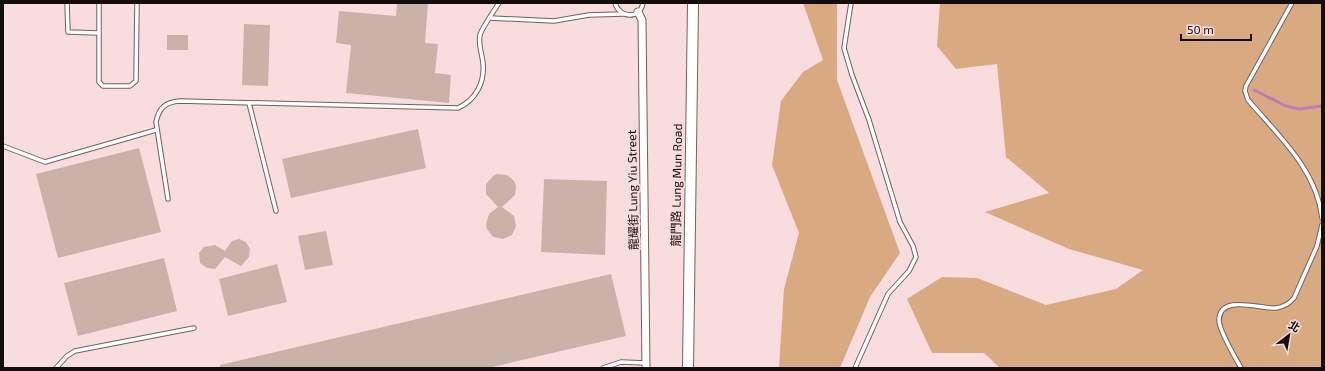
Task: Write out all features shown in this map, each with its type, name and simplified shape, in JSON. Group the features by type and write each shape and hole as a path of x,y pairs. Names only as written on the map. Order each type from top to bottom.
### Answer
{"street":[{"name":"龍門路 Lung Mun Road","path":"688,368 693,3"},
{"name":"龍耀街 Lung Yiu Street","path":"638,12 642,20 646,365"}],"lane":[{"path":"67,3 68,32 98,33"},
{"path":"98,3 99,82 102,86 130,86 135,84 136,3"},
{"path":"168,199 156,130 158,113 162,107 172,101 458,108 473,99 479,89 483,65 480,34 499,3"},
{"path":"615,3 619,11 623,14"},
{"path":"490,18 554,21 590,15 632,15 638,12 643,3"},
{"path":"851,3 844,48 852,75 869,120 900,222 913,246 916,257 909,271 888,294 855,368"},
{"path":"1292,3 1246,86 1246,91 1248,100 1306,170 1314,185 1322,218"},
{"path":"249,103 276,211"},
{"path":"3,146 45,162 156,130"},
{"path":"1241,368 1221,327 1219,319 1224,308 1234,305 1247,304 1275,308 1289,304 1294,298 1317,246 1322,225"},
{"path":"56,368 67,356 75,351 194,328"},
{"path":"603,368 621,362 646,365"}],"shaded area":[{"path":"803,3 837,3 837,80 900,253 870,297 840,368 779,368 784,289 799,233 772,165 781,101 803,72 823,60"},
{"path":"940,3 1322,3 1322,368 1000,368 984,353 932,353 907,299 942,277 977,278 1046,305 1116,289 1143,270 1069,249 985,212 1049,193 1006,157 997,64 956,69 937,46"}],"building":[{"path":"397,3 428,3 425,43 438,44 435,73 451,75 449,103 346,93 351,45 336,43 339,11 396,16"},
{"path":"244,24 270,25 268,86 242,85"},
{"path":"167,35 188,35 188,50 167,50"},
{"path":"418,129 426,168 291,198 282,159"},
{"path":"139,148 161,232 58,258 36,174"},
{"path":"497,174 507,175 514,181 516,186 515,195 502,207 514,216 516,226 512,235 503,239 493,237 487,229 486,224 489,214 498,207 486,194 486,184 493,176"},
{"path":"544,179 607,181 605,255 541,252"},
{"path":"326,231 333,265 305,270 298,236"},
{"path":"239,239 246,242 250,249 249,257 241,266 225,257 215,269 207,268 200,263 199,253 204,247 215,245 225,251 232,241"},
{"path":"164,258 177,311 78,336 64,283"},
{"path":"277,264 287,302 228,316 219,279"},
{"path":"611,274 626,336 488,368 220,368 220,365"}],"waterway":[{"path":"1254,90 1286,106 1299,109 1322,106"}]}
